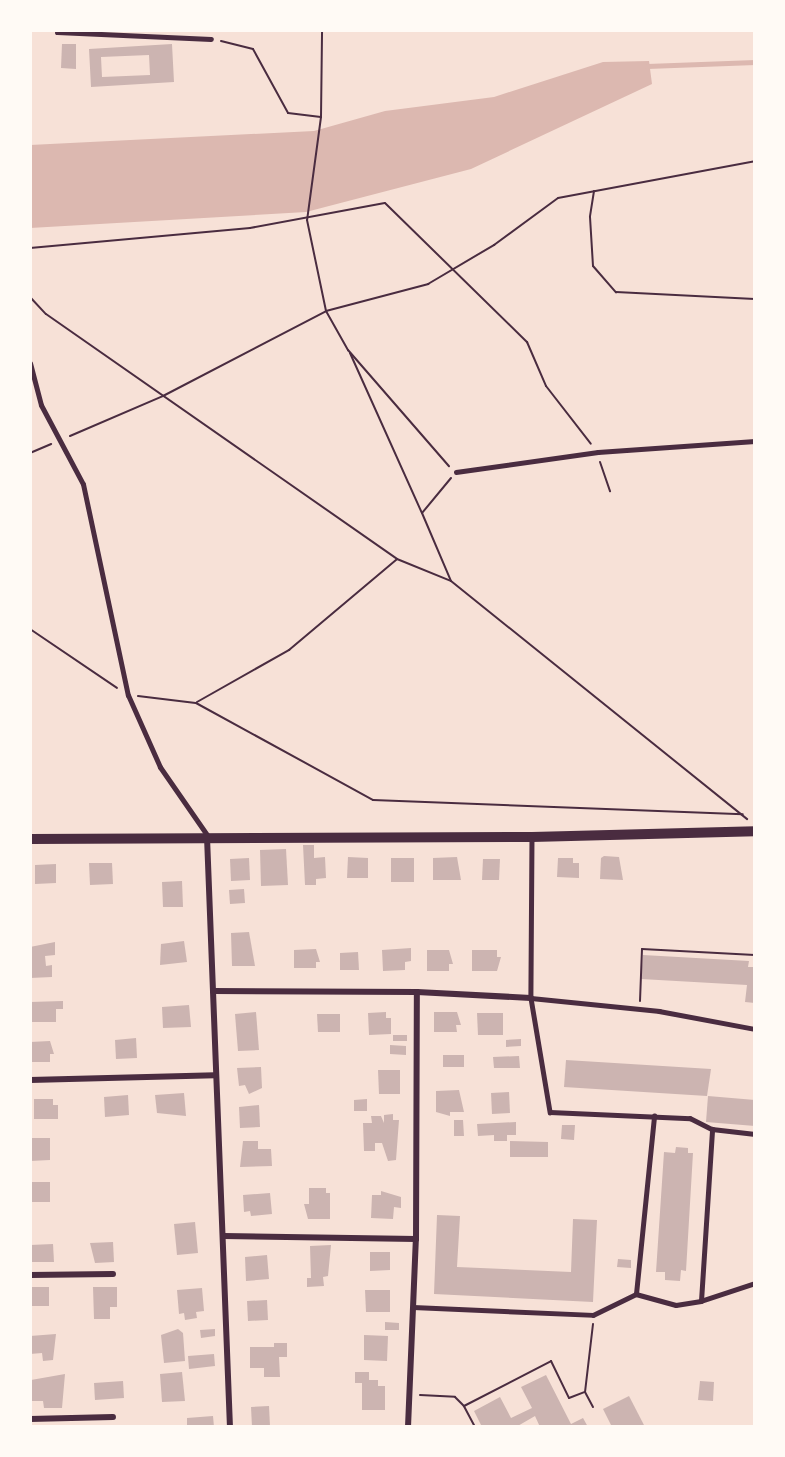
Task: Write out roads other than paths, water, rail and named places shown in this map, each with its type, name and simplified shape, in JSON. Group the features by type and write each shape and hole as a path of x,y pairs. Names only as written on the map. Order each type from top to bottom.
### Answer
{"street":[{"path":"57,32 211,39 206,30"},
{"path":"30,363 41,405 83,484 128,695 160,767 207,835 231,1427"},
{"path":"30,839 207,835 532,837 755,831"},
{"path":"213,991 417,992 531,998"},
{"path":"408,1427 416,1239 417,992"},
{"path":"30,1080 215,1075"},
{"path":"224,1236 416,1239"},
{"path":"30,1275 113,1274"},
{"path":"30,1419 113,1417"}],"lane":[{"path":"456,472 597,452 755,441"},
{"path":"532,837 531,998 550,1112 690,1118 712,1129 755,1134"},
{"path":"531,998 639,1009 755,1029"},
{"path":"636,1294 654,1116"},
{"path":"701,1301 712,1129"},
{"path":"413,1307 593,1316 636,1294 676,1305 701,1301 755,1283"}],"waterway":[{"path":"647,66 755,62"}]}
